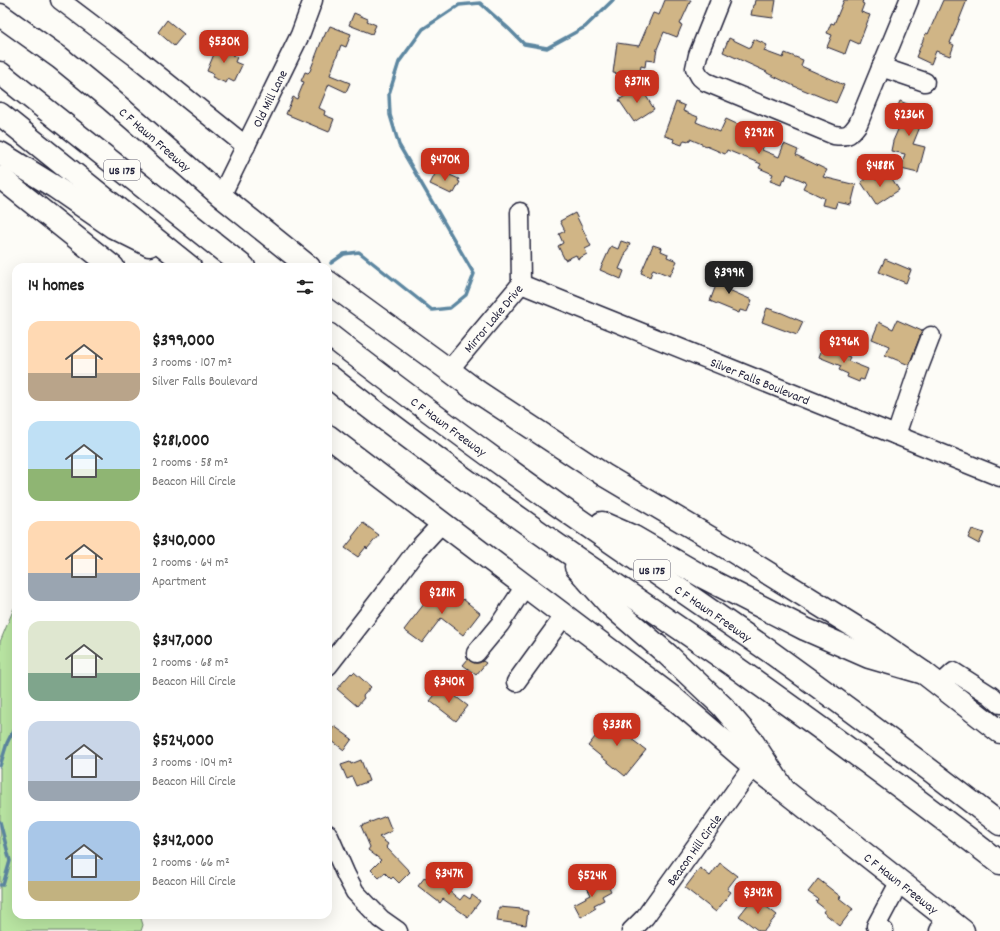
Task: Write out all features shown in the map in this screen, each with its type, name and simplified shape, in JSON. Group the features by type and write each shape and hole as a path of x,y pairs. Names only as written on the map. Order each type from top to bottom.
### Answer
{"main road":[{"name":"C F Hawn Freeway","path":"0,15 60,58 110,99 221,196 304,263"},
{"name":"US 175","path":"0,73 239,263"},
{"name":"US 175","path":"0,114 185,263"},
{"path":"0,154 55,187 113,227 183,263"},
{"path":"0,177 108,263"},
{"path":"332,285 478,392 604,475 734,552 873,638 997,722"},
{"name":"C F Hawn Freeway","path":"332,337 454,430 558,505 769,652 903,750 1000,824"},
{"name":"US 175","path":"332,378 425,449 555,543 752,679 898,785 1000,863"},
{"name":"C F Hawn Freeway","path":"332,439 676,700 753,766 900,881 952,927"},
{"path":"558,505 634,537 703,577 805,629 869,657 932,679"},
{"path":"555,543 609,604 668,655 722,706 752,741 784,790"}],"street":[{"path":"60,0 138,59 246,146"},
{"name":"Old Mill Lane","path":"221,196 300,35 313,0"},
{"path":"720,0 698,55 695,68 700,77 706,82 834,135 843,136 851,133 858,124 909,0"},
{"path":"881,67 925,82"},
{"name":"Mirror Lake Drive","path":"449,370 521,284 520,212"},
{"name":"Silver Falls Boulevard","path":"521,284 1000,477"},
{"path":"896,435 931,336"},
{"path":"332,661 416,551 442,523"},
{"path":"476,653 500,624 525,586"},
{"path":"516,682 564,616"},
{"path":"932,679 954,672 1000,704"},
{"name":"Beacon Hill Circle","path":"631,931 645,917 753,766"},
{"path":"332,843 355,892 381,919 398,931"},
{"path":"878,930 900,881"}],"green space":[{"path":"12,613 12,919 141,919 143,925 141,931 0,931 0,642"}],"building":[{"path":"665,0 691,0 680,24 682,25 677,37 664,32 657,49 655,61 646,60 645,67 641,66 639,77 613,73 617,43 639,46 653,13 659,15"},
{"path":"755,0 776,0 773,18 751,15"},
{"path":"844,0 863,0 862,3 864,4 861,12 870,15 859,44 850,40 845,54 827,47 832,35 827,33 831,23 834,24"},
{"path":"943,0 967,0 950,43 954,45 950,56 936,51 931,64 916,57 926,33 928,34"},
{"path":"354,13 368,19 367,21 376,25 372,34 349,25"},
{"path":"167,20 184,34 174,46 158,32"},
{"path":"330,26 351,34 346,47 341,45 330,75 350,83 346,92 329,84 319,108 325,111 324,115 334,119 329,132 286,114 293,97 297,99 304,82 301,81 305,72 308,73 310,71 323,37"},
{"path":"729,38 750,48 754,39 767,45 764,51 783,58 785,53 803,60 801,66 844,85 836,103 794,86 723,52"},
{"path":"219,42 235,49 233,55 237,57 235,62 242,65 234,82 228,79 226,83 212,77 214,74 207,71"},
{"path":"640,86 654,109 634,122 619,100"},
{"path":"900,101 926,112 913,144 925,147 918,173 901,169 905,154 891,151 893,141 904,116 895,113"},
{"path":"676,102 685,106 683,111 698,117 696,122 720,132 726,119 754,132 752,137 765,142 762,150 779,157 784,144 798,150 796,155 827,170 823,177 856,185 851,205 837,202 835,208 822,205 824,198 803,188 806,182 787,174 781,185 770,181 773,174 759,168 761,164 727,150 725,154 690,139 689,141 684,140 682,145 673,142 674,139 665,136 665,132"},
{"path":"436,172 442,174 443,172 459,179 458,181 460,182 454,193 452,192 451,194 430,184"},
{"path":"888,172 899,190 876,205 861,182 872,175 876,180"},
{"path":"575,213 591,246 585,249 587,254 578,259 576,255 565,260 558,246 563,243 559,234 565,231 560,221"},
{"path":"621,241 630,244 619,269 624,271 621,279 600,270 611,246 618,249"},
{"path":"653,245 662,248 661,251 668,254 667,257 677,261 670,276 653,269 650,277 641,273"},
{"path":"885,259 911,270 906,283 879,272"},
{"path":"721,272 734,277 729,290 752,300 747,312 740,310 739,313 710,301"},
{"path":"767,308 803,322 797,335 762,322"},
{"path":"897,320 922,331 909,365 885,355 889,346 872,339 879,322 893,329"},
{"path":"823,346 850,357 848,361 868,369 864,380 860,379 859,382 847,377 848,374 839,370 841,366 819,357"},
{"path":"363,523 379,535 358,557 345,548"},
{"path":"972,529 984,533 979,544 968,538"},
{"path":"440,585 461,602 463,599 480,613 463,635 441,618 422,643 404,630"},
{"path":"468,659 474,663 483,661 486,663 476,675 463,665"},
{"path":"354,672 371,687 357,706 337,689 351,673 352,674"},
{"path":"442,686 468,706 456,721 430,701"},
{"path":"610,718 632,736 630,738 646,750 625,776 588,746"},
{"path":"334,726 352,739 344,750 332,741 332,729"},
{"path":"361,760 369,781 356,786 352,777 347,779 341,765 350,762 351,764"},
{"path":"386,816 392,831 379,837 388,844 386,847 410,872 399,883 393,877 391,879 385,873 379,878 371,870 381,860 368,850 370,847 361,826"},
{"path":"720,863 737,876 727,889 731,892 716,912 685,888 700,868 710,876"},
{"path":"431,876 460,900 464,895 470,899 472,895 480,901 468,917 443,899 440,903 418,886 425,877 428,880"},
{"path":"818,879 841,897 839,898 853,909 840,926 823,912 825,909 816,902 818,899 808,892"},
{"path":"593,880 597,886 606,881 611,891 602,896 604,900 594,905 596,908 581,917 574,904 591,895 585,884"},
{"path":"754,897 777,915 764,931 759,931 739,916"},
{"path":"499,907 528,911 526,925 497,921"}],"waterway":[{"path":"331,263 344,254 359,252 432,310 450,308 466,295 474,274 399,145 390,115 389,94 399,62 423,29 459,5 480,3 524,44 547,48 585,27 613,0"},
{"path":"0,766 7,743 12,733"},
{"path":"0,822 10,861 3,885 0,885"}]}
